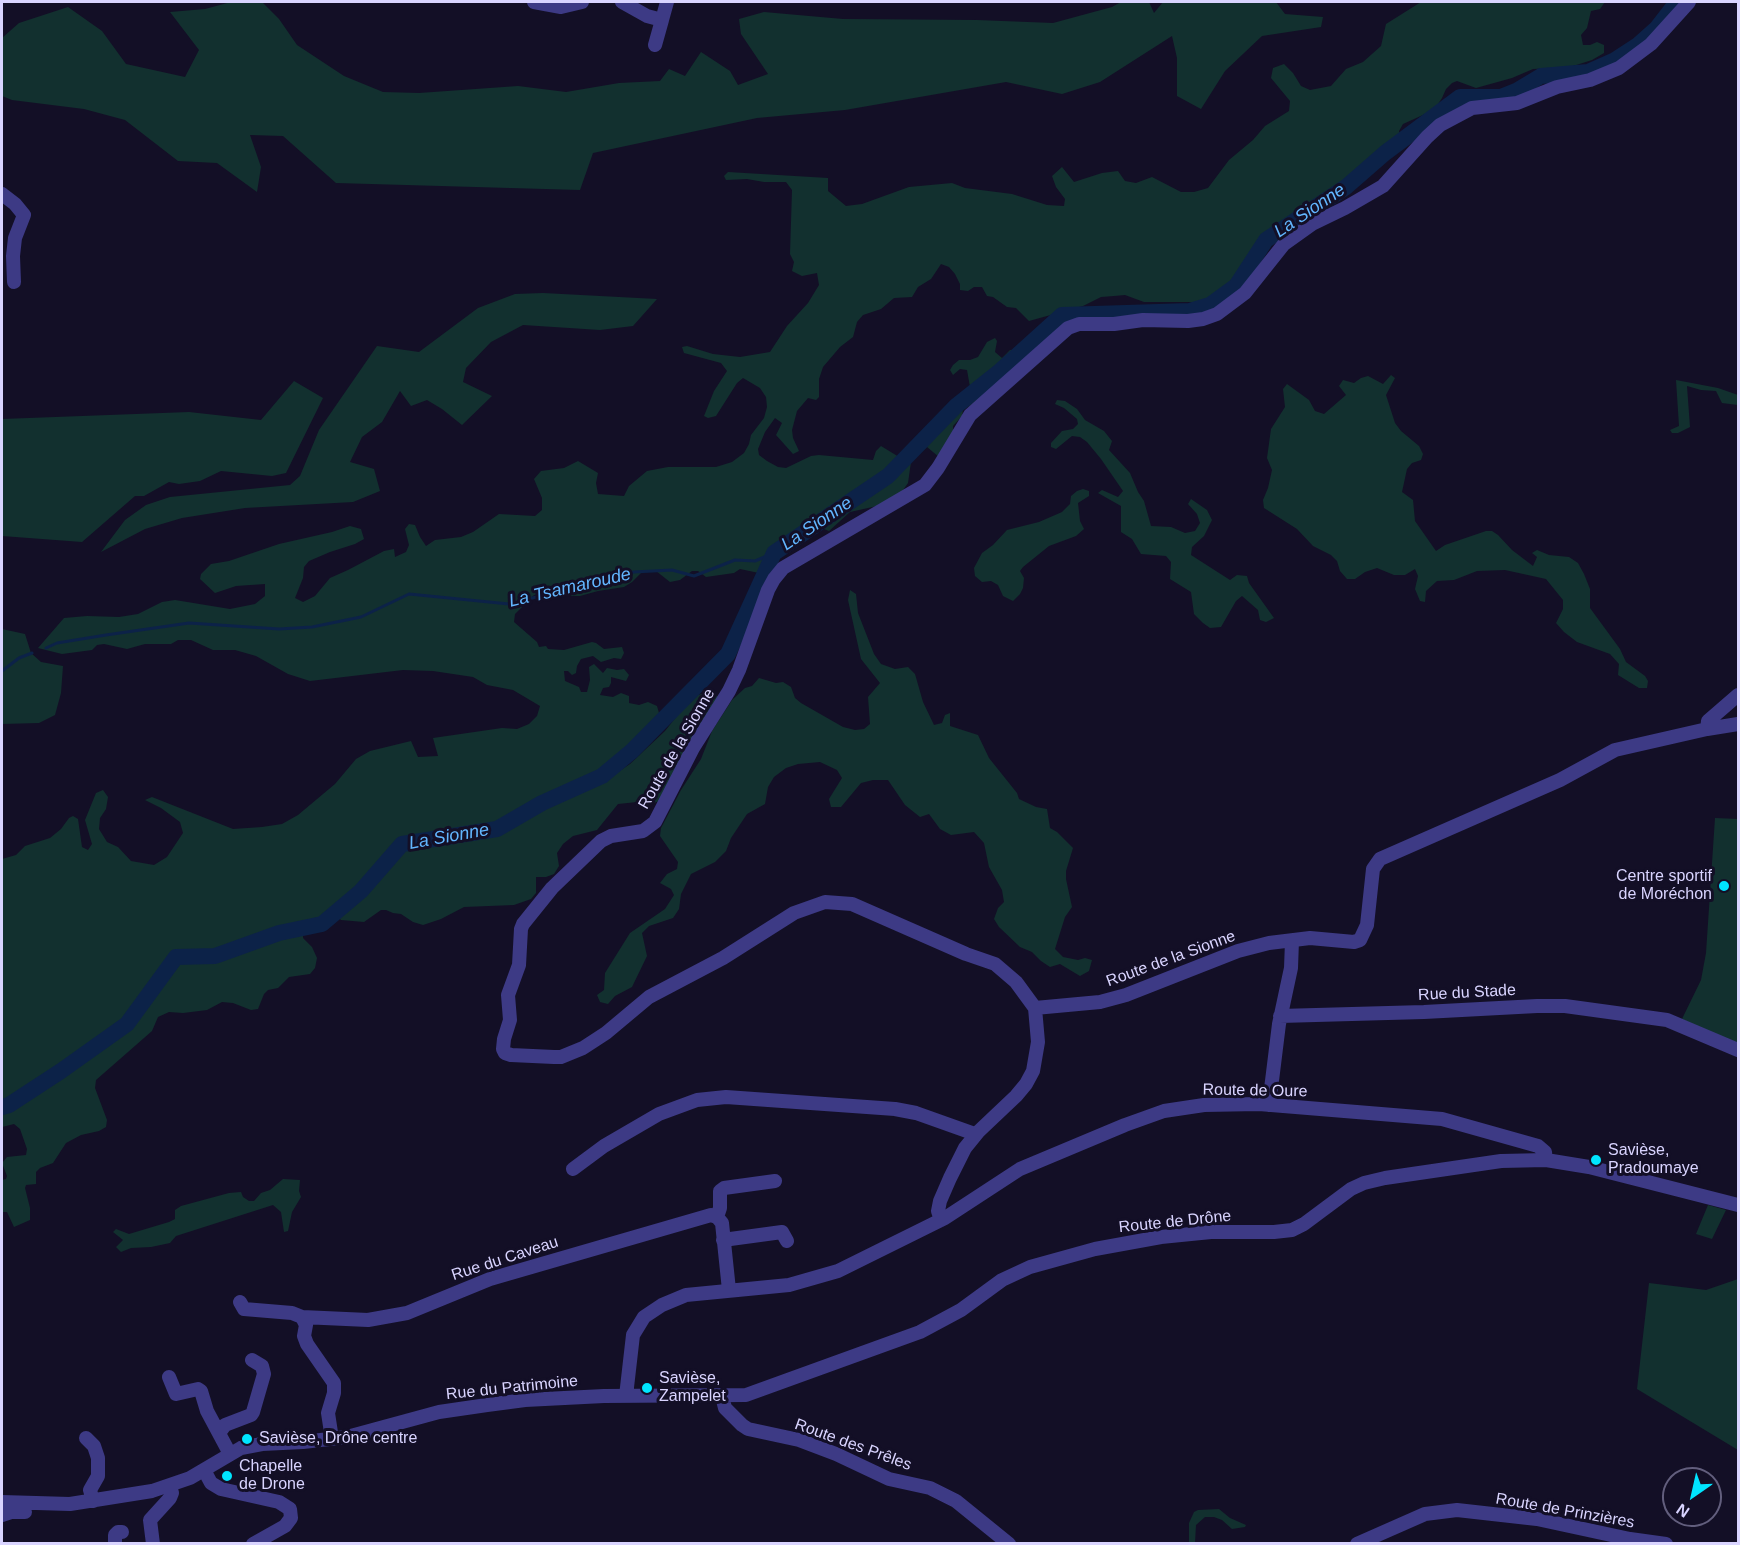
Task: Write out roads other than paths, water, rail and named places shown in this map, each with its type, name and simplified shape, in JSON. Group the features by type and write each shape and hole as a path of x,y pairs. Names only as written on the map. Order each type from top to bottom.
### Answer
{"street":[{"path":"534,2 561,7 582,2"},
{"path":"622,2 647,16 663,20"},
{"path":"655,45 667,2"},
{"name":"Route de la Sionne","path":"1689,2 1651,44 1618,68 1590,80 1557,87 1517,103 1472,108 1440,125 1383,186 1312,224 1284,244 1245,293 1216,314 1188,321 1143,320 1114,324 1079,324 1068,328 970,415 925,485 783,568 768,590 729,691 693,748 655,822 643,831 611,836 601,841 552,888 523,924 519,966 508,996 510,1020 503,1049 505,1053 512,1055 561,1057 584,1048 649,997 723,958 794,913 825,902 852,904 966,954 995,964 1016,982 1035,1008 1100,1002 1126,995 1238,951 1269,943 1310,938 1349,942 1360,940 1367,926 1373,869 1380,860 1560,780 1615,750 1738,724"},
{"path":"2,194 24,215 15,238 14,282"},
{"path":"1707,729 1708,721 1738,694"},
{"path":"1269,1105 1280,1016 1289,986 1292,941"},
{"name":"Rue du Stade","path":"1280,1016 1564,1006 1667,1020 1738,1050"},
{"path":"941,1220 938,1211 950,1178 965,1148 975,1134 1016,1096 1028,1080 1038,1047 1035,1008"},
{"path":"573,1169 604,1146 659,1114 697,1100 726,1097 895,1109 916,1113 975,1134"},
{"name":"Route de Oure","path":"626,1396 633,1335 644,1317 662,1305 679,1297 789,1285 832,1274 941,1220 1020,1169 1164,1111 1220,1104 1269,1105 1442,1119 1538,1146 1545,1152 1546,1160"},
{"name":"Route de Drône","path":"626,1396 737,1396 755,1393 909,1337 945,1320 1014,1273 1072,1254 1161,1237 1286,1231 1304,1224 1351,1189 1373,1181 1502,1161 1546,1160 1589,1167 1738,1204"},
{"path":"729,1290 722,1223 717,1216 720,1191 723,1188 775,1181"},
{"name":"Rue du Caveau","path":"240,1302 244,1309 292,1313 302,1317 368,1320 407,1313 490,1279 711,1215 717,1216"},
{"path":"723,1240 782,1232 787,1241"},
{"path":"302,1317 306,1325 305,1341 334,1383 334,1393 328,1413 332,1439"},
{"path":"219,1433 225,1425 251,1415 253,1412 264,1374 262,1366 252,1360"},
{"path":"169,1377 176,1394 198,1389 201,1391 207,1411 230,1454"},
{"name":"Rue du Patrimoine","path":"37,1504 70,1504 152,1491 170,1486 204,1470 241,1448 262,1444 332,1439 456,1409 525,1400 626,1396"},
{"name":"Route des Prêles","path":"722,1396 725,1408 748,1429 800,1440 889,1479 930,1488 956,1501 1009,1544"},
{"path":"86,1438 94,1446 98,1458 98,1476 90,1490 93,1501"},
{"path":"204,1470 212,1483 221,1489 279,1502 290,1509 292,1516 285,1526 253,1544"},
{"path":"153,1544 150,1520 170,1498 172,1493 170,1486"},
{"path":"2,1502 37,1504 31,1512 11,1512 2,1515"},
{"name":"Route de Prinzières","path":"1357,1544 1425,1514 1456,1510 1537,1519 1630,1539 1666,1544"}],"waterway":[{"name":"La Sionne","path":"2,1107 9,1105 61,1071 127,1024 176,957 215,956 279,933 322,924 361,891 402,844 497,829 542,803 602,776 632,751 728,654 774,553 888,476 956,406 1000,371 1062,315 1190,311 1210,305 1236,286 1266,240 1346,187 1385,153 1460,97 1501,97 1541,76 1588,72 1615,60 1638,45 1657,28 1677,2"},
{"name":"La Tsamaroude","path":"46,648 57,643 189,623 279,629 312,627 361,617 409,594 509,604 634,572 672,570 694,576 735,560 755,561 774,553"},
{"name":"La Tsamaroude","path":"2,671 19,658 32,653"}],"place":[{"name":"Centre sportif de Moréchon","path":"1724,886"},
{"name":"Savièse, Pradoumaye","path":"1596,1160"},
{"name":"Savièse, Zampelet","path":"647,1388"},
{"name":"Savièse, Drône centre","path":"247,1439"},
{"name":"Chapelle de Drone","path":"227,1476"}]}
